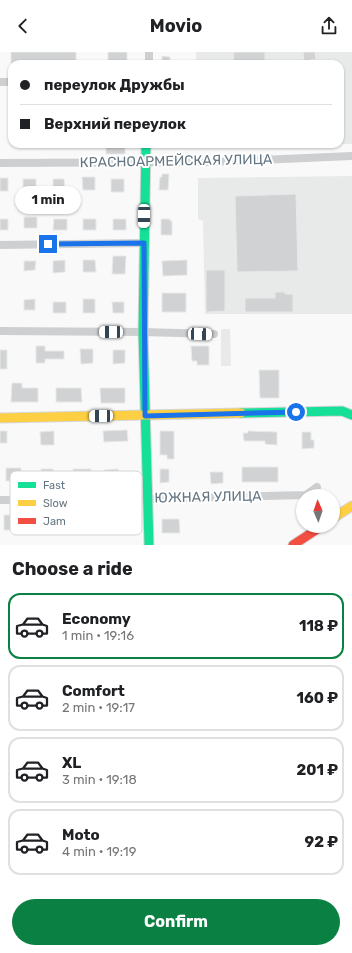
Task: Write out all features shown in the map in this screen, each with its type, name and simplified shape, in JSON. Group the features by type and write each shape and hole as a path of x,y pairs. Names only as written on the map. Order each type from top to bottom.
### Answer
{"street":[{"path":"146,148 143,332 149,545"},
{"name":"КРАСНОАРМЕЙСКАЯ УЛИЦА","path":"0,163 211,162 352,156"},
{"path":"0,245 144,243"},
{"path":"0,331 214,334"},
{"path":"0,418 342,411 352,415"},
{"name":"ЮЖНАЯ УЛИЦА","path":"142,499 306,495 317,487"},
{"name":"ЮЖНАЯ УЛИЦА","path":"0,500 10,500"},
{"path":"340,514 352,506"},
{"path":"293,545 311,533"}],"shaded area":[{"path":"196,52 352,52 352,144 344,144 344,60 196,60"},
{"path":"352,176 352,314 205,314 203,221 198,219 198,178"},
{"path":"221,329 230,329 231,366 221,366"}],"building":[{"path":"11,52 76,52 76,60 11,60"},
{"path":"108,52 127,52 127,60 108,60"},
{"path":"234,52 265,52 265,60 233,60"},
{"path":"303,52 315,52 316,59 304,60"},
{"path":"162,56 170,57 170,60 162,60"},
{"path":"106,148 125,148 125,154 106,154"},
{"path":"162,174 169,174 168,190 159,190 160,177 162,177"},
{"path":"82,177 95,177 95,190 83,190"},
{"path":"0,178 8,178 8,191 0,191"},
{"path":"23,179 36,179 36,192 23,192"},
{"path":"53,179 64,179 65,192 53,192"},
{"path":"111,179 124,179 124,192 111,192"},
{"path":"296,194 298,271 237,272 235,196"},
{"path":"24,217 37,217 37,228 24,228"},
{"path":"0,219 8,219 8,230 0,230"},
{"path":"54,219 67,219 67,230 53,230"},
{"path":"83,219 96,219 96,230 83,230"},
{"path":"113,219 126,219 126,230 113,230"},
{"path":"161,219 170,219 170,221 172,221 172,235 161,235"},
{"path":"113,256 126,256 125,274 112,274"},
{"path":"65,260 65,272 53,273 53,261"},
{"path":"83,260 95,260 96,272 83,272"},
{"path":"187,260 187,275 163,276 162,261"},
{"path":"24,261 36,261 35,270 24,271"},
{"path":"206,270 225,270 225,311 206,312"},
{"path":"275,292 293,294 293,312 245,312 245,298 275,298"},
{"path":"162,293 186,293 186,312 162,312"},
{"path":"35,299 35,310 24,310 24,300"},
{"path":"83,299 95,299 95,313 83,313"},
{"path":"53,302 66,302 66,313 53,313"},
{"path":"112,302 124,302 124,313 113,313"},
{"path":"36,346 45,346 45,351 64,351 64,359 45,359 45,363 36,363"},
{"path":"191,346 209,346 209,365 197,365 197,361 192,361"},
{"path":"80,349 93,349 93,363 81,364"},
{"path":"0,350 7,350 7,369 0,369"},
{"path":"113,350 125,350 125,363 113,364"},
{"path":"259,370 279,370 279,398 260,398"},
{"path":"12,383 22,383 22,388 38,388 38,402 11,402"},
{"path":"56,388 81,388 82,402 56,402"},
{"path":"100,388 125,388 125,403 101,403"},
{"path":"127,430 128,441 104,442 103,431"},
{"path":"0,431 7,431 7,443 0,443"},
{"path":"54,431 54,445 41,445 40,432"},
{"path":"160,431 174,431 174,459 167,459 167,455 160,455"},
{"path":"248,431 277,432 277,445 265,444 265,441 244,441 243,433 248,433"},
{"path":"302,432 311,432 311,440 314,440 314,448 302,449"},
{"path":"242,467 278,467 278,482 242,482"},
{"path":"6,468 21,468 21,471 10,471 10,481 6,481"},
{"path":"41,469 53,469 53,471 41,471"},
{"path":"73,469 91,469 91,471 73,471"},
{"path":"118,469 118,471 104,471 104,470"},
{"path":"160,469 169,469 169,482 160,483"},
{"path":"210,472 223,472 223,483 211,484"},
{"path":"4,515 10,515 10,530 4,530"},
{"path":"162,519 179,519 180,533 162,533"}],"traffic: fast":[{"path":"146,148 143,332 149,545"},
{"path":"241,413 342,411 352,415"}],"traffic: slow":[{"path":"0,418 241,413"},
{"path":"340,514 352,506"}],"traffic: jam":[{"path":"293,545 311,533"}],"route":[{"path":"48,244 144,243 143,332 145,416 296,412"}]}
